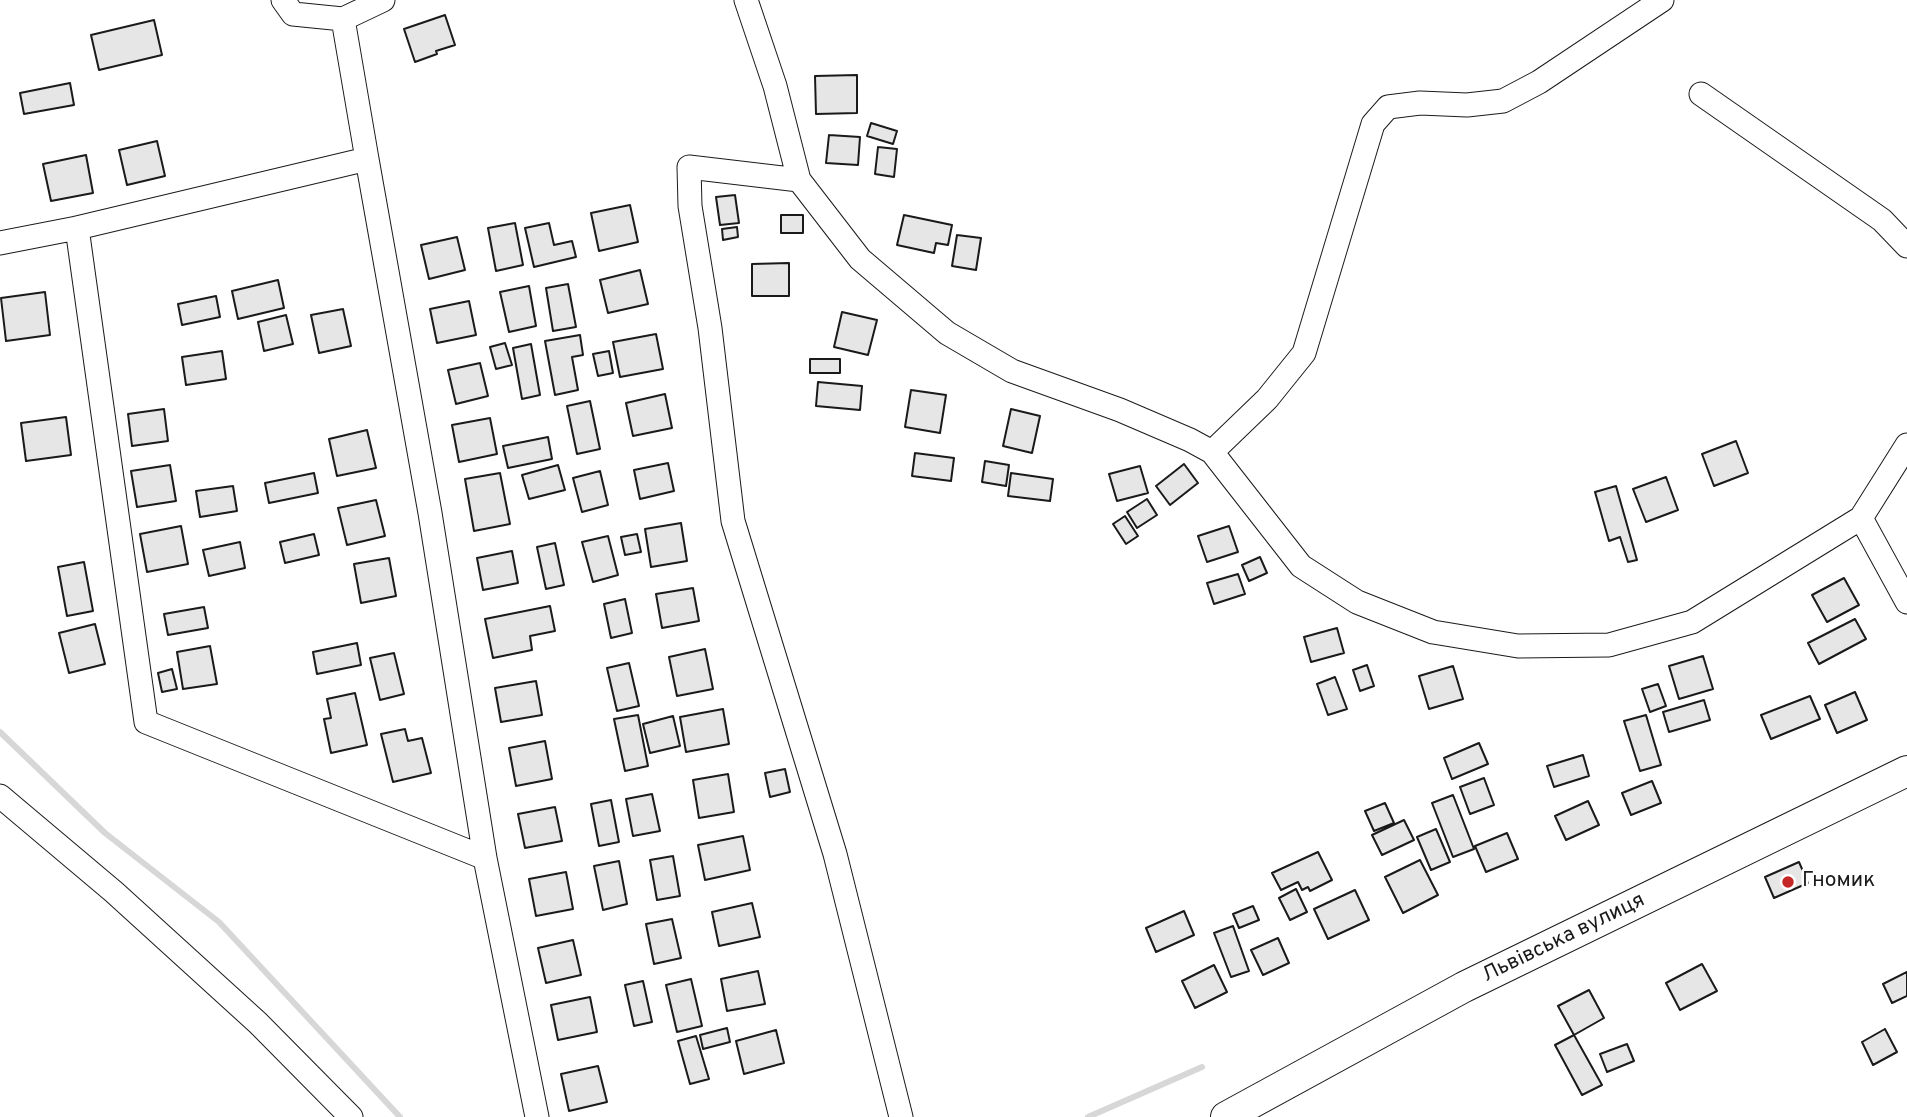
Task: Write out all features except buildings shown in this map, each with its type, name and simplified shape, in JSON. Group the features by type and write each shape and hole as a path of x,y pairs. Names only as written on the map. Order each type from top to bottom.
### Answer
{"main road":[{"name":"Львівська вулиця","path":"1226,1117 1464,987 1907,771"}],"street":[{"path":"283,0 293,14 343,19 383,0"},
{"path":"746,0 775,86 799,180 860,259 947,333 1012,371 1120,410 1212,452 1301,566 1357,602 1433,632 1518,646 1609,645 1692,622 1861,518 1907,445"},
{"path":"1212,452 1267,398 1304,353 1373,124 1388,107 1420,103 1467,104 1503,101 1539,82 1662,0"},
{"path":"343,19 430,513 485,858 537,1117"},
{"path":"1701,94 1882,220 1907,246"},
{"path":"0,243 76,228 367,159"},
{"path":"799,180 689,167 690,206 710,328 733,521 835,853 901,1117"},
{"path":"76,228 146,722 485,858"},
{"path":"1861,518 1907,602"},
{"path":"0,796 114,892 258,1023 351,1117"}],"waterway":[{"path":"0,732 105,833 219,922 400,1117"},
{"path":"1088,1117 1202,1067"}],"place":[{"name":"Гномик","path":"1788,882"}]}
